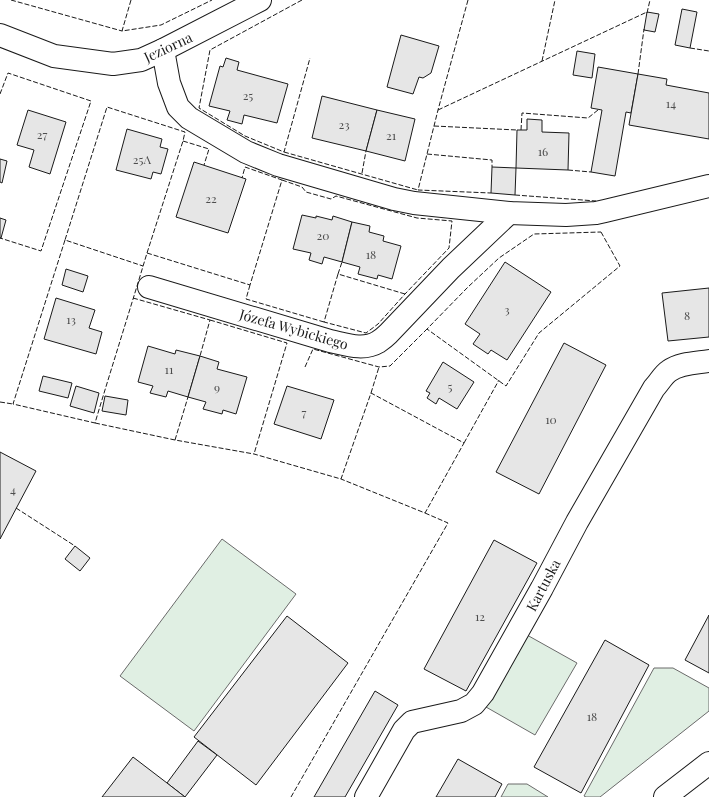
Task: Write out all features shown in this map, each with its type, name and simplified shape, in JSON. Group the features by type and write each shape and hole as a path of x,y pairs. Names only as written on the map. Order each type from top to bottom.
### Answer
{"street":[{"name":"Jeziorna","path":"0,35 54,56 113,64 141,60 260,0"},
{"path":"163,50 169,83 178,107 189,118 246,152 278,165 414,203 509,213 566,215 596,213 709,186"},
{"name":"Józefa Wybickiego","path":"149,287 330,341 356,347 368,346 377,343 388,334 451,268 509,213"},
{"name":"Kartuska","path":"366,797 404,730 412,722 461,711 474,704 483,693 577,522 654,388 668,372 676,367 685,364 709,361"},
{"path":"665,797 709,763"}],"green space":[{"path":"222,539 296,594 194,731 120,676"},
{"path":"527,635 577,663 535,735 486,707"},
{"path":"654,668 673,668 709,688 709,711 600,797 584,796"},
{"path":"508,784 527,784 548,797 501,797"}],"building":[{"path":"682,9 697,12 690,48 675,45"},
{"path":"647,12 659,14 655,32 644,30"},
{"path":"401,35 439,46 431,73 423,78 419,77 413,94 387,87"},
{"path":"577,51 595,54 592,78 573,75"},
{"path":"226,58 239,62 237,70 288,84 277,123 244,115 242,124 227,120 230,111 209,106 220,66 223,67"},
{"path":"598,67 638,74 631,113 626,112 615,176 591,172 602,110 591,108"},
{"path":"638,74 667,79 666,85 709,93 709,139 629,125"},
{"path":"322,96 377,110 366,151 312,138"},
{"path":"28,110 66,122 50,174 29,167 34,150 17,145"},
{"path":"377,110 415,119 405,161 366,151"},
{"path":"527,119 542,120 542,132 569,133 568,170 516,168 517,130 527,130"},
{"path":"127,129 162,139 160,147 168,149 161,174 153,172 151,179 116,170"},
{"path":"0,159 7,161 2,183 0,182"},
{"path":"194,162 246,179 228,233 176,217"},
{"path":"492,167 516,168 515,195 491,193"},
{"path":"302,215 316,218 316,216 332,220 333,216 352,222 342,262 324,257 322,264 309,260 311,253 293,249"},
{"path":"0,218 6,220 1,238 0,238"},
{"path":"352,222 370,226 369,232 384,236 383,241 401,246 392,279 378,275 377,279 358,274 360,267 342,262"},
{"path":"505,262 551,292 507,360 491,350 488,354 473,344 480,334 465,324"},
{"path":"66,269 88,276 83,292 62,285"},
{"path":"709,288 709,337 668,341 662,293"},
{"path":"56,298 95,310 89,328 102,332 96,354 44,339"},
{"path":"564,343 606,365 539,494 496,472"},
{"path":"148,346 175,354 176,350 200,356 188,397 168,391 166,397 150,393 153,386 138,382"},
{"path":"200,356 219,362 217,369 247,377 236,414 223,410 222,414 203,409 206,402 188,397"},
{"path":"443,362 474,382 457,409 439,398 436,404 427,398 430,393 426,391"},
{"path":"43,376 72,383 68,398 39,391"},
{"path":"76,386 99,393 94,413 70,406"},
{"path":"287,386 334,400 321,439 274,424"},
{"path":"105,396 128,400 126,415 102,411"},
{"path":"0,452 36,471 0,539"},
{"path":"494,540 537,563 466,691 424,669"},
{"path":"75,546 90,558 80,571 65,559"},
{"path":"709,615 709,673 685,660"},
{"path":"287,616 348,663 256,785 194,737"},
{"path":"605,640 649,665 581,793 534,767"},
{"path":"375,691 398,705 345,797 314,797"},
{"path":"198,741 217,755 185,797 167,783"},
{"path":"133,757 167,783 185,797 102,797"},
{"path":"458,759 502,784 495,797 436,797"}],"fence":[{"path":"11,0 122,31"},
{"path":"131,0 122,31 161,25 212,0"},
{"path":"302,0 210,50 199,108 245,136 284,152 310,58"},
{"path":"468,0 418,190 491,193"},
{"path":"542,61 555,0"},
{"path":"647,13 650,0"},
{"path":"438,110 647,12"},
{"path":"638,74 644,29"},
{"path":"690,48 709,51"},
{"path":"0,94 8,73 91,101 41,251 0,238"},
{"path":"65,240 13,404 95,423 185,132 107,107 65,240 143,266"},
{"path":"521,130 522,113 588,118 598,110"},
{"path":"434,126 517,130"},
{"path":"183,141 209,149 204,165"},
{"path":"362,173 366,151"},
{"path":"284,152 418,190"},
{"path":"427,154 492,160 492,167"},
{"path":"147,253 250,285 282,180 245,167 242,178"},
{"path":"568,170 591,172"},
{"path":"282,180 302,187 306,192 331,199 336,196 417,218 452,221 449,248 378,324 366,333 324,322 338,274 405,294"},
{"path":"515,195 596,201"},
{"path":"601,232 620,266 539,333 506,386 427,329 499,258 534,234 601,232"},
{"path":"338,274 342,262"},
{"path":"250,285 246,299 324,322"},
{"path":"133,298 210,320 200,356"},
{"path":"210,320 287,343 254,454"},
{"path":"305,367 313,349 379,367 390,366 427,329"},
{"path":"371,393 379,367"},
{"path":"464,443 499,380"},
{"path":"95,423 175,440 254,454 341,479 371,393 464,443 425,513 341,479"},
{"path":"175,440 188,397"},
{"path":"0,402 13,404"},
{"path":"16,508 75,546"},
{"path":"291,797 448,523 425,513"}]}
